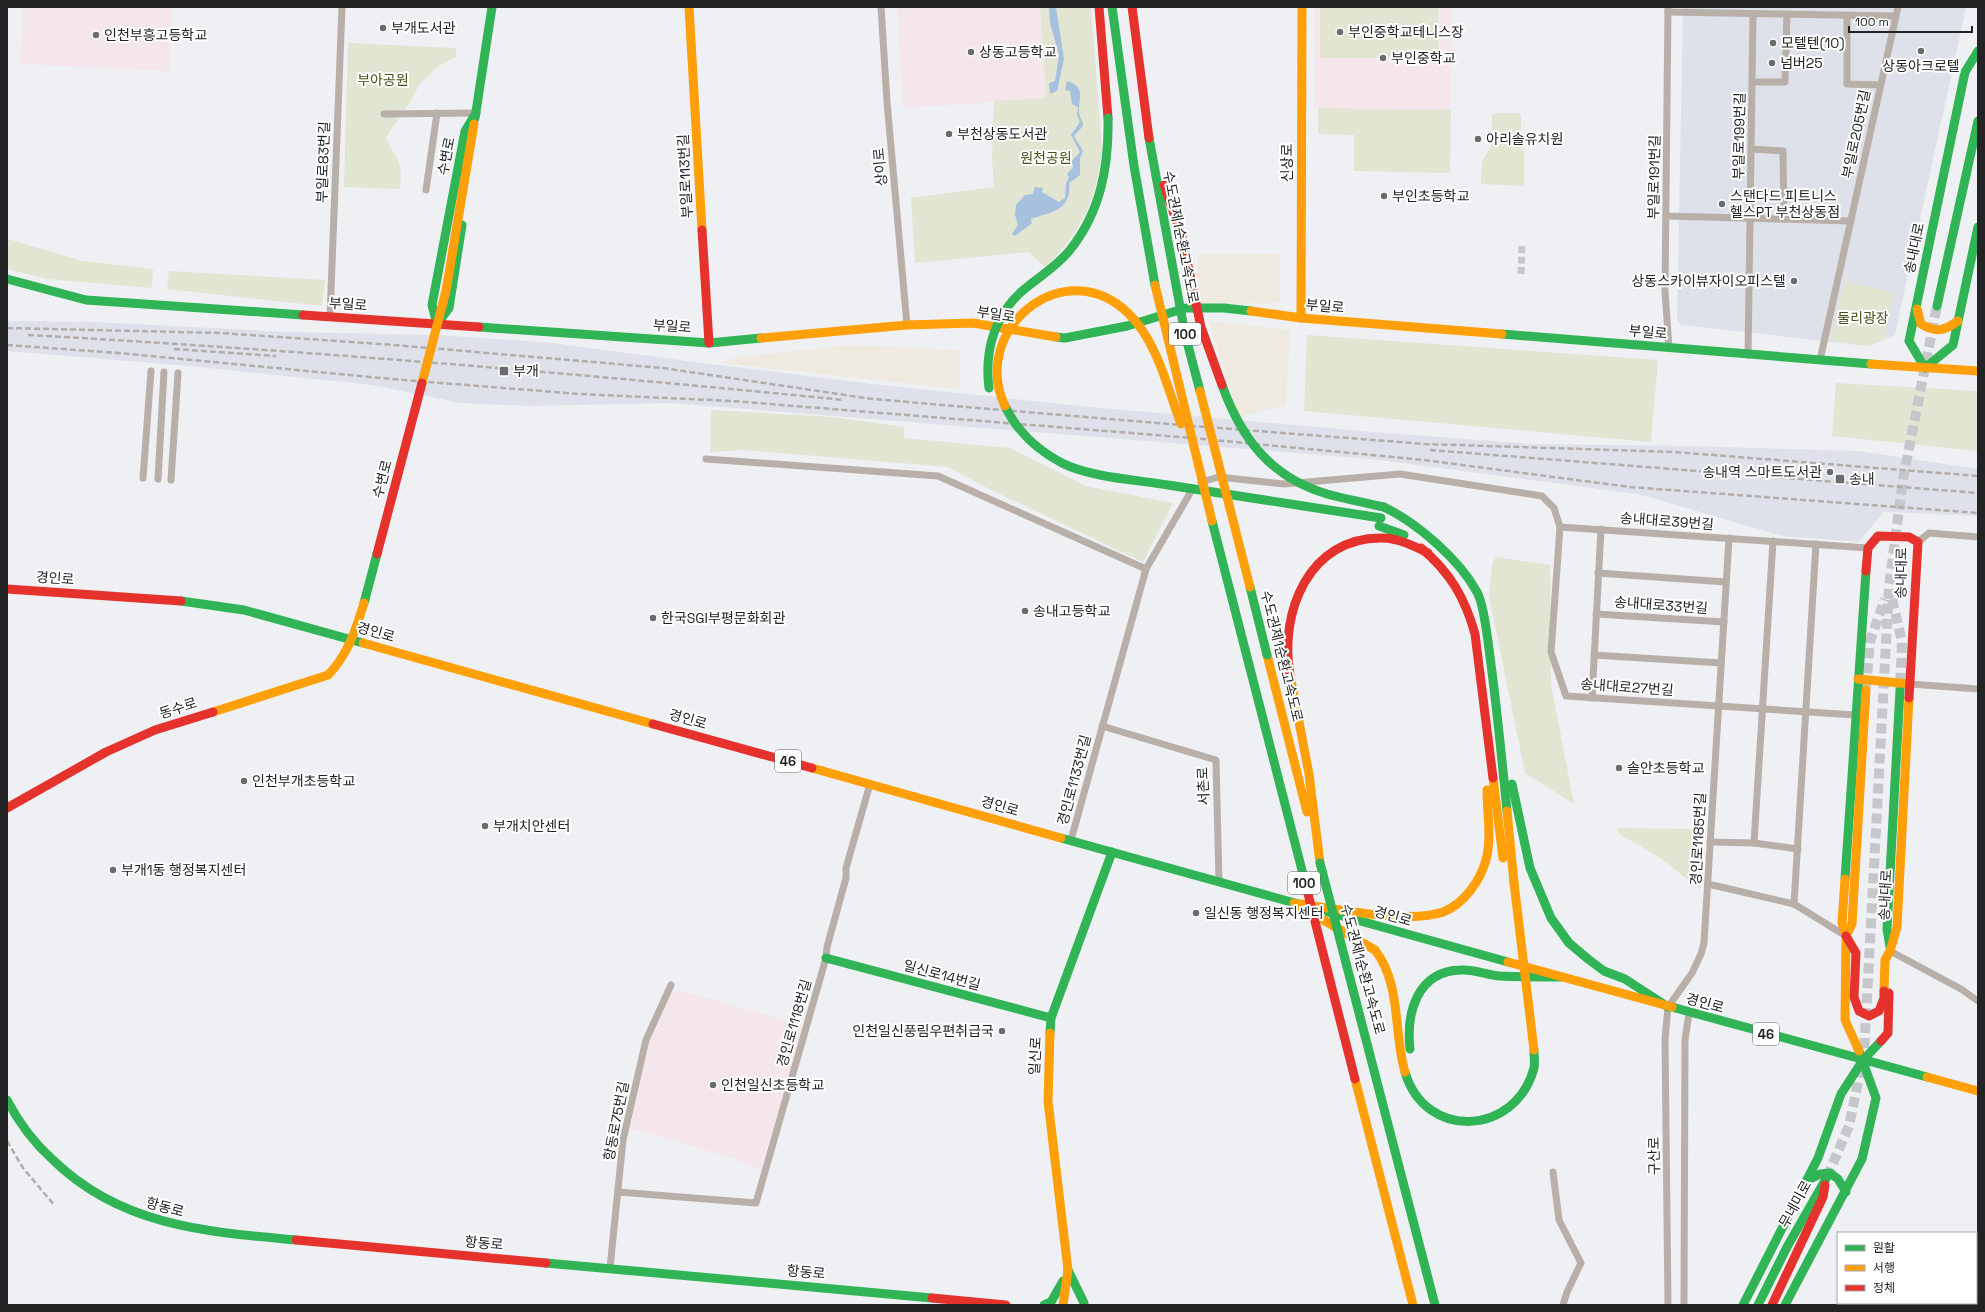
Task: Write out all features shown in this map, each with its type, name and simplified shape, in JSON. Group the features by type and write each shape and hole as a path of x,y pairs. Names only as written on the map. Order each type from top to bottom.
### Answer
{"main road":[{"name":"수변로","path":"352,640 377,554 446,291 492,7"},
{"name":"부일로113번길","path":"689,7 709,343"},
{"path":"991,396 986,364 990,342 998,322 1012,302 1025,288 1043,277 1064,257 1078,240 1096,209 1103,189 1109,143 1099,7"},
{"name":"100","path":"1112,7 1125,117 1142,221 1197,461 1413,1305"},
{"name":"수도권제1순환고속도로","path":"1132,7 1149,139 1185,334 1435,1305"},
{"name":"신상로","path":"1301,318 1302,7"},
{"name":"송내대로","path":"1925,368 1909,341 1965,72 1978,51"},
{"name":"수변로","path":"437,324 449,308 478,123 476,113"},
{"name":"수변로","path":"437,324 432,305 465,131 476,113"},
{"path":"1937,306 1978,121"},
{"path":"1149,139 1182,237 1201,327 1231,411 1245,435 1263,458 1285,475 1306,486 1327,494 1384,507 1404,516 1419,527 1464,572 1478,593 1487,632 1498,722 1510,884"},
{"path":"1925,368 1953,345 1978,227"},
{"name":"부일로","path":"7,279 86,300 709,343 907,325 973,323 1026,333 1065,338 1127,326 1186,308 1224,308 1301,318 1820,360 1978,371"},
{"path":"1197,461 1150,341 1134,318 1114,301 1092,292 1069,291 1047,295 1028,307 1012,323 1003,338 996,366 996,384 1001,401 1009,418 1022,434 1040,450 1063,463 1091,472 1380,522 1410,529 1439,546"},
{"path":"1916,306 1921,324 1931,330 1945,331 1958,321"},
{"path":"1026,449 1038,458 1061,471 1086,479 1380,522 1407,536 1428,553 1453,580 1469,610 1475,634 1484,714 1510,884 1530,1050 1534,1068 1528,1084 1518,1100 1504,1112 1487,1120 1468,1123 1448,1119 1433,1112 1420,1102 1412,1090 1405,1073 1391,977 1384,962 1375,950 1294,903"},
{"name":"송내대로","path":"1868,548 1878,536 1909,538 1918,542 1897,927 1890,951"},
{"path":"1320,863 1309,774 1288,662 1286,643 1294,603 1302,585 1313,568 1326,555 1352,542 1364,538 1399,540 1428,553"},
{"path":"1868,548 1855,716 1842,923 1846,936 1856,953 1854,997 1859,1010 1869,1016 1879,1011 1884,998 1885,960 1890,951"},
{"name":"경인로","path":"7,589 193,602 244,610 1689,1013 1978,1091"},
{"name":"동수로","path":"7,808 106,752 155,730 328,675 334,670 352,640"},
{"path":"1858,679 1910,684"},
{"path":"1785,1305 1846,1192 1862,1159 1876,1098 1863,1060 1845,1020 1846,936 1852,924 1866,690"},
{"name":"송내대로","path":"1743,1305 1818,1158 1841,1094 1863,1060 1888,1032 1890,951 1887,929 1900,690"},
{"path":"1294,903 1401,916 1424,916 1442,912 1460,900 1473,887 1480,875 1486,859 1488,823 1484,714"},
{"path":"1498,722 1530,868 1551,918 1569,943 1588,959 1604,970 1625,979 1668,1007"},
{"name":"일신로","path":"1063,1305 1068,1270 1048,1101 1048,1055 1051,1018 1112,852"},
{"name":"일신로14번길","path":"826,958 1051,1018"},
{"path":"1530,1050 1522,1081 1513,1095 1500,1106 1486,1112 1468,1115 1450,1112 1426,1095 1418,1084 1413,1072 1408,1034 1408,1019 1412,1006 1426,985 1445,973 1458,970 1474,971 1492,975 1562,977"},
{"name":"항동로","path":"7,1100 21,1125 35,1142 56,1164 79,1184 102,1199 126,1211 184,1227 243,1235 1006,1305"},
{"path":"1805,1182 1817,1174 1826,1172 1838,1178 1846,1192"},
{"name":"무네미로","path":"1758,1305 1787,1247 1827,1177 1823,1197 1772,1305"},
{"path":"1044,1305 1051,1302 1059,1290 1068,1270"},
{"name":"일신로","path":"1068,1270 1086,1304"},
{"path":"1063,1305 1073,1301 1086,1304"}],"street":[{"name":"부일로83번길","path":"330,317 342,7"},
{"name":"상이로","path":"881,7 887,102 907,325"},
{"name":"부일로205번길","path":"1820,360 1898,7"},
{"path":"1668,9 1753,14 1896,16"},
{"name":"부일로191번길","path":"1668,9 1665,291 1669,348"},
{"name":"부일로199번길","path":"1748,354 1753,14"},
{"path":"1752,82 1785,82 1787,14"},
{"path":"1847,16 1847,84 1880,85"},
{"path":"426,190 437,113"},
{"path":"384,114 476,113"},
{"path":"1751,150 1783,151 1784,219"},
{"path":"1666,216 1851,221"},
{"path":"143,478 151,371"},
{"path":"158,479 164,372"},
{"path":"171,480 178,373"},
{"path":"706,459 938,476 1146,569"},
{"name":"경인로1133번길","path":"1071,840 1146,569 1196,483 1219,477 1284,484 1400,474 1542,496 1554,508 1560,527"},
{"name":"송내대로39번길","path":"1560,527 1868,548"},
{"name":"송내대로27번길","path":"1560,527 1551,652 1566,696 1855,716"},
{"name":"송내대로33번길","path":"1592,698 1601,529"},
{"path":"1918,542 1930,533 1978,537"},
{"name":"경인로1185번길","path":"1668,1007 1692,973 1701,954 1708,884 1729,538"},
{"path":"1754,844 1773,541"},
{"path":"1794,904 1816,544"},
{"path":"1598,573 1726,582"},
{"name":"송내대로33번길","path":"1596,614 1724,622"},
{"path":"1594,655 1721,663"},
{"path":"1910,684 1978,689"},
{"name":"서촌로","path":"1102,726 1216,760 1219,882"},
{"name":"경인로1118번길","path":"618,1192 756,1203 826,958 827,947 846,878 846,868 870,784"},
{"path":"1710,842 1754,844 1798,849"},
{"path":"1708,884 1794,904 1846,936"},
{"path":"1890,951 1961,989 1978,1001"},
{"name":"항동로75번길","path":"610,1268 623,1140 646,1040 671,985"},
{"name":"구산로","path":"1668,1007 1665,1039 1668,1305"},
{"path":"1684,1305 1685,1040 1689,1013"},
{"path":"1553,1172 1559,1220 1581,1263 1567,1292 1563,1305"}],"shaded area":[{"name":"인천부흥고등학교","path":"23,7 172,7 169,71 20,64"},
{"name":"상동고등학교","path":"897,7 1040,7 1046,98 903,108"},
{"name":"부인중학교","path":"1315,7 1452,7 1451,110 1314,108"},
{"path":"1683,7 1966,7 1895,335 1868,346 1681,325 1677,320"},
{"path":"1280,254 1280,303 1198,304 1197,255"},
{"path":"7,321 95,322 288,332 440,335 553,343 881,385 1091,407 1373,432 1532,444 1691,446 1858,451 1978,469 1978,516 1884,512 1859,542 1783,536 1638,494 1371,459 671,403 530,406 461,403 372,385 189,366 7,351"},
{"path":"1209,321 1290,330 1286,405 1239,417"},
{"path":"850,345 960,350 960,389 720,363 738,357"},
{"name":"인천일신초등학교","path":"679,990 803,1026 761,1170 736,1159 630,1128 650,1042 671,994"}],"green space":[{"name":"원천공원","path":"1040,7 1091,7 1102,149 1096,184 1085,214 1078,228 1058,254 1045,267 1029,252 915,263 911,198 994,187 992,159 994,101 1046,98"},
{"path":"1320,7 1438,7 1438,58 1320,58"},
{"name":"부아공원","path":"348,43 456,48 456,57 437,67 419,85 411,101 386,137 399,163 401,174 400,189 344,187"},
{"path":"1318,108 1451,110 1450,173 1354,171 1354,135 1318,134"},
{"path":"1496,113 1519,113 1521,116 1521,130 1518,132 1495,133 1492,129 1492,116"},
{"path":"1492,143 1524,143 1524,186 1481,184 1482,161"},
{"path":"8,239 83,261 153,269 152,288 47,279 7,269"},
{"path":"169,271 325,280 322,306 167,289"},
{"name":"둘리광장","path":"1844,281 1894,292 1885,339 1868,346 1830,341"},
{"path":"1307,335 1658,360 1651,442 1304,411"},
{"path":"1836,383 1978,391 1978,451 1832,436"},
{"path":"711,410 833,417 904,427 904,438 1010,448 1086,486 1173,503 1143,562 983,486 948,467 743,450 710,452"},
{"path":"1496,557 1550,565 1551,684 1574,804 1525,773 1489,596 1492,564"},
{"path":"1617,828 1701,829 1700,889 1656,855 1619,834"}],"water":[{"path":"1049,7 1056,7 1064,59 1057,91 1050,94 1049,83 1055,81 1059,55 1050,23"},
{"path":"1067,81 1077,87 1080,94 1079,113 1083,126 1074,136 1083,151 1080,158 1080,175 1069,183 1069,192 1064,205 1053,212 1031,219 1032,223 1015,236 1012,234 1018,225 1015,215 1016,205 1025,195 1033,194 1035,187 1043,188 1042,192 1059,202 1065,198 1066,184 1069,177 1067,174 1074,166 1070,163 1080,152 1071,135 1080,122 1077,115 1078,107 1072,104 1070,91 1065,90"}],"tunnel":[{"path":"1521,274 1522,245"},
{"path":"1827,1177 1849,1126 1864,1053 1889,587 1903,479 1937,306"},
{"path":"1866,688 1870,641 1885,599"},
{"path":"1892,599 1902,642 1900,690"}],"railway":[{"path":"7,328 221,333 394,345 663,368 872,399 1193,426 1425,444 1675,452 1978,476"},
{"path":"28,335 436,363 844,400"},
{"path":"7,345 119,353 391,379 579,394 732,401 1193,438 1424,460 1630,487 1978,513"},
{"path":"174,349 276,356"},
{"path":"1430,450 1978,493"},
{"path":"7,1141 23,1168 55,1206"}],"traffic: fast":[{"path":"475,118 492,7"},
{"path":"1112,7 1134,166 1155,285"},
{"path":"1925,368 1909,341 1965,72 1978,51"},
{"path":"437,324 432,305 465,131 476,113"},
{"path":"989,388 988,360 990,346 994,333 1007,308 1016,297 1055,265 1070,250 1081,235 1089,220 1096,204 1105,171 1108,118"},
{"path":"1937,306 1978,121"},
{"path":"1149,138 1185,334 1200,391"},
{"path":"437,324 449,308 462,225"},
{"path":"1925,368 1953,345 1978,227"},
{"path":"7,279 86,300 303,315"},
{"path":"1056,337 1065,338 1127,326 1186,308 1224,308 1251,311"},
{"path":"479,327 709,343 761,338"},
{"path":"1502,334 1871,364"},
{"path":"1222,385 1230,404 1249,439 1274,466 1290,478 1307,487 1327,494 1384,507"},
{"path":"1005,406 1015,424 1036,446 1062,463 1086,472 1381,518"},
{"path":"1384,507 1410,522 1436,543 1460,567 1477,592 1484,614 1488,642 1507,811"},
{"path":"1212,521 1304,878"},
{"path":"1379,526 1404,535"},
{"path":"364,603 377,554"},
{"path":"1845,879 1866,571"},
{"path":"1250,587 1267,655"},
{"path":"181,601 244,610 363,643"},
{"path":"1890,947 1887,929 1900,690"},
{"path":"1512,784 1530,868 1551,918 1569,943 1588,959 1604,971 1625,979 1668,1007"},
{"path":"1061,838 1302,905"},
{"path":"1050,1033 1051,1018 1112,852"},
{"path":"1320,863 1435,1305"},
{"path":"1328,912 1508,962"},
{"path":"826,958 1051,1018"},
{"path":"1410,1049 1410,1022 1413,1008 1418,996 1424,986 1434,978 1446,972 1466,970 1500,976 1562,977"},
{"path":"1672,1007 1927,1077"},
{"path":"1743,1305 1818,1158 1841,1094 1863,1060 1881,1041"},
{"path":"1405,1072 1416,1094 1431,1110 1450,1119 1470,1121 1491,1117 1509,1107 1524,1091 1534,1068 1534,1050"},
{"path":"1785,1305 1862,1159 1876,1098 1859,1051"},
{"path":"7,1100 27,1132 39,1147 79,1182 107,1199 136,1212 166,1222 197,1229 296,1240"},
{"path":"1806,1181 1820,1174 1830,1173 1838,1179 1846,1192"},
{"path":"1758,1305 1787,1247 1827,1177"},
{"path":"546,1263 932,1298"},
{"path":"1068,1270 1084,1303"},
{"path":"1044,1305 1051,1302 1063,1281"}],"traffic: slow":[{"path":"689,7 702,230"},
{"path":"1301,318 1302,7"},
{"path":"422,383 446,291 474,124"},
{"path":"1155,285 1212,521"},
{"path":"1005,406 997,378 1000,351 1011,327 1029,308 1051,295 1077,291 1103,296 1128,313 1138,324 1154,351 1181,424"},
{"path":"1917,309 1921,324 1931,329 1944,329 1958,321"},
{"path":"1251,311 1301,318 1502,334"},
{"path":"761,338 907,325 973,323 1056,337"},
{"path":"1871,364 1978,371"},
{"path":"1200,391 1250,587"},
{"path":"213,712 328,675 341,659 346,650 364,603"},
{"path":"363,643 653,724"},
{"path":"1267,655 1307,812"},
{"path":"1290,675 1309,774 1320,863"},
{"path":"1858,679 1910,684"},
{"path":"1846,936 1852,924 1866,690"},
{"path":"1884,991 1885,960 1890,951 1897,927 1909,698"},
{"path":"812,768 1061,838"},
{"path":"1493,778 1503,858"},
{"path":"1301,904 1353,912 1412,917 1443,912 1451,908 1464,898 1470,891 1480,876 1486,860 1489,843 1487,790"},
{"path":"1507,811 1514,883"},
{"path":"1845,879 1842,923 1846,936 1845,1020 1859,1051"},
{"path":"1514,883 1534,1050"},
{"path":"1294,903 1375,950 1384,964 1393,993 1401,1057 1405,1072"},
{"path":"1508,962 1672,1007"},
{"path":"1050,1033 1048,1101 1068,1270 1063,1305"},
{"path":"1927,1077 1978,1091"},
{"path":"1355,1079 1413,1305"}],"traffic: jam":[{"path":"1099,7 1108,118"},
{"path":"1132,7 1149,138"},
{"path":"1164,185 1182,237 1201,327 1222,385"},
{"path":"702,230 709,343"},
{"path":"303,315 479,327"},
{"path":"377,554 422,383"},
{"path":"1866,571 1868,548 1878,536 1909,537 1918,542 1909,698"},
{"path":"1290,675 1288,651 1289,627 1295,604 1304,582 1318,564 1335,550 1357,541 1382,538 1400,541 1428,553"},
{"path":"1421,548 1440,566 1455,586 1471,621 1475,634 1493,778"},
{"path":"7,589 181,601"},
{"path":"7,808 106,752 155,730 213,712"},
{"path":"653,724 812,768"},
{"path":"1304,878 1355,1079"},
{"path":"1846,936 1856,953 1854,997 1859,1011 1869,1016 1879,1011 1884,998 1884,991"},
{"path":"1881,1041 1888,1033 1889,993"},
{"path":"1772,1305 1823,1197 1825,1185"},
{"path":"296,1240 546,1263"},
{"path":"932,1298 1006,1305"}],"place":[{"name":"부개도서관","path":"383,28"},
{"name":"부인중학교테니스장","path":"1340,32"},
{"name":"인천부흥고등학교","path":"96,35"},
{"name":"모텔텐(10)","path":"1773,43"},
{"name":"상동아크로텔","path":"1921,51"},
{"name":"상동고등학교","path":"971,52"},
{"name":"부인중학교","path":"1383,58"},
{"name":"넘버25","path":"1772,63"},
{"name":"부천상동도서관","path":"949,134"},
{"name":"아리솔유치원","path":"1478,139"},
{"name":"부인초등학교","path":"1384,196"},
{"name":"스탠다드 피트니스 헬스PT 부천상동점","path":"1722,204"},
{"name":"상동스카이뷰자이오피스텔","path":"1794,281"},
{"name":"부개","path":"504,371"},
{"name":"송내역 스마트도서관","path":"1830,472"},
{"name":"송내","path":"1840,479"},
{"name":"송내고등학교","path":"1025,611"},
{"name":"한국SGI부평문화회관","path":"653,618"},
{"name":"솔안초등학교","path":"1619,768"},
{"name":"인천부개초등학교","path":"244,781"},
{"name":"부개치안센터","path":"485,826"},
{"name":"부개1동 행정복지센터","path":"113,870"},
{"name":"일신동 행정복지센터","path":"1196,913"},
{"name":"인천일신풍림우편취급국","path":"1002,1031"},
{"name":"인천일신초등학교","path":"713,1085"}]}
